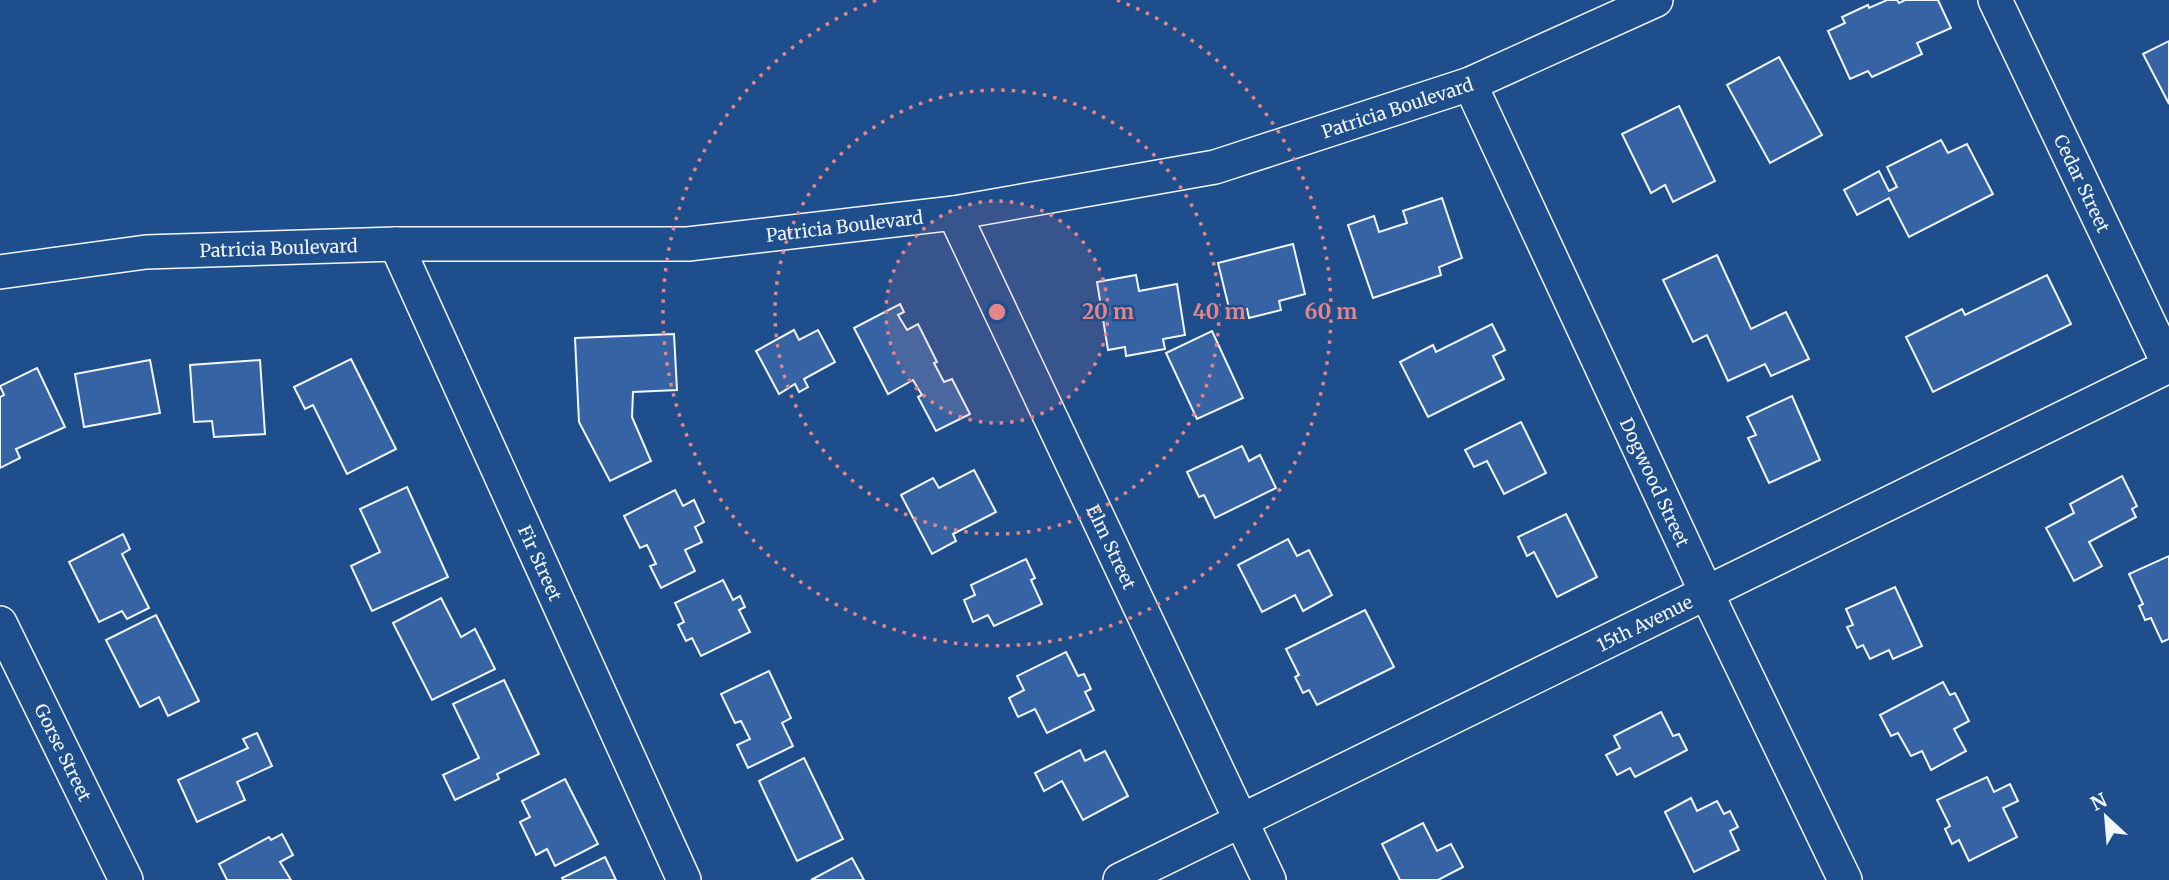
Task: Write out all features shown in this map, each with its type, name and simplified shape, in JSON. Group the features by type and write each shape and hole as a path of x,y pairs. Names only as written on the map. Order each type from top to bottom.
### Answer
{"street":[{"name":"Patricia Boulevard","path":"0,272 146,252 396,244 688,244 954,213 1215,167 1469,84 1656,0"},
{"name":"Cedar Street","path":"1995,0 2169,365"},
{"name":"Dogwood Street","path":"1469,84 1707,594 1845,880"},
{"name":"Elm Street","path":"954,213 1269,880"},
{"name":"Fir Street","path":"396,244 684,880"},
{"name":"15th Avenue","path":"1120,880 2169,365"},
{"name":"Gorse Street","path":"0,623 126,880"}],"building":[{"path":"1887,0 1897,0 1899,3 1905,0 1938,0 1951,28 1917,43 1922,54 1872,77 1868,71 1850,79 1828,31 1845,23 1842,17"},
{"path":"2169,41 2169,104 2143,54"},
{"path":"1779,57 1822,135 1770,163 1727,85"},
{"path":"1679,106 1715,181 1673,202 1665,185 1651,193 1622,134"},
{"path":"1941,140 1948,153 1967,144 1993,194 1909,237 1889,198 1857,215 1844,190 1879,171 1889,191 1897,187 1887,167"},
{"path":"1442,198 1462,258 1439,267 1441,275 1373,298 1348,225 1374,216 1379,232 1407,223 1403,211"},
{"path":"1293,244 1305,294 1279,301 1281,310 1249,318 1247,309 1230,312 1218,263"},
{"path":"1717,255 1751,329 1786,312 1809,359 1771,376 1765,364 1728,381 1707,335 1693,342 1663,280"},
{"path":"1136,275 1139,291 1177,284 1185,335 1163,339 1165,349 1126,356 1125,347 1108,350 1097,282"},
{"path":"2047,275 2071,324 1933,392 1906,337 1962,309 1965,315"},
{"path":"900,304 904,312 898,315 907,330 918,324 944,382 952,379 970,414 936,431 918,397 922,395 913,380 888,394 854,328"},
{"path":"1492,324 1505,350 1493,356 1504,379 1428,417 1400,362 1433,345 1436,352"},
{"path":"794,330 799,340 818,330 835,362 804,379 808,387 799,392 795,384 779,394 756,351"},
{"path":"1212,331 1243,398 1197,419 1166,353"},
{"path":"674,334 677,390 633,392 632,417 651,461 610,481 579,422 575,338"},
{"path":"351,359 396,449 347,474 313,405 305,409 294,387"},
{"path":"150,360 160,413 84,427 75,374"},
{"path":"260,360 265,434 214,437 212,421 194,422 190,365"},
{"path":"37,368 65,427 16,449 20,458 0,468 0,397 4,395 0,386"},
{"path":"1792,396 1820,460 1769,483 1748,438 1756,435 1747,417"},
{"path":"1521,422 1546,473 1504,494 1487,461 1474,467 1465,450"},
{"path":"1242,446 1249,461 1260,455 1276,488 1215,518 1204,495 1199,497 1187,472"},
{"path":"974,470 996,512 953,534 956,541 932,554 901,495 933,478 939,488"},
{"path":"2122,476 2137,506 2132,509 2136,517 2089,542 2102,566 2074,581 2046,528 2074,513 2070,504"},
{"path":"407,487 448,577 372,611 351,566 380,552 360,509"},
{"path":"675,490 683,506 694,500 704,522 695,527 702,542 685,550 695,571 661,588 650,566 656,564 647,545 640,548 624,516"},
{"path":"1566,514 1597,577 1557,597 1534,552 1527,556 1518,537"},
{"path":"123,534 130,549 122,554 149,608 127,619 122,611 99,622 69,562"},
{"path":"1288,539 1297,556 1309,550 1332,595 1303,611 1295,595 1262,612 1238,565"},
{"path":"2169,556 2169,639 2162,642 2151,618 2145,620 2139,606 2143,604 2129,574"},
{"path":"1026,559 1035,578 1031,580 1042,604 994,626 988,615 973,622 964,600 975,595 971,585"},
{"path":"723,580 733,600 740,596 745,607 739,610 750,632 701,656 692,638 686,641 678,625 684,622 675,603"},
{"path":"1895,587 1922,646 1893,659 1889,650 1870,659 1863,645 1857,648 1847,627 1853,625 1846,609"},
{"path":"441,598 461,637 475,629 495,669 432,700 393,623"},
{"path":"1365,610 1394,667 1317,705 1309,690 1303,693 1295,677 1299,675 1286,649"},
{"path":"156,615 199,701 168,716 159,697 140,707 106,640"},
{"path":"1066,652 1078,676 1084,674 1091,689 1085,692 1094,710 1047,733 1035,709 1018,717 1009,698 1024,690 1017,676"},
{"path":"769,671 791,718 782,723 793,746 748,768 737,745 750,739 741,721 735,723 721,694"},
{"path":"504,680 539,754 497,774 499,779 455,800 443,775 479,758 453,704"},
{"path":"1943,682 1950,695 1955,693 1969,721 1954,729 1966,751 1931,770 1922,751 1911,756 1898,733 1891,736 1880,715"},
{"path":"1661,712 1673,736 1679,734 1687,750 1635,777 1630,768 1617,775 1606,755 1620,748 1614,736"},
{"path":"257,733 272,766 237,782 245,800 197,822 178,780 248,748 243,739"},
{"path":"1080,750 1085,761 1105,751 1128,796 1083,820 1062,781 1044,791 1035,773"},
{"path":"804,758 843,839 797,861 759,781"},
{"path":"1987,777 1994,792 2010,784 2018,801 2003,808 2017,837 1969,861 1959,840 1952,844 1945,829 1950,826 1937,800"},
{"path":"565,779 598,844 555,866 547,849 536,855 520,822 530,817 522,801"},
{"path":"1691,798 1697,811 1717,801 1724,814 1730,811 1738,827 1730,831 1739,850 1694,872 1665,812"},
{"path":"1423,823 1437,851 1451,844 1463,867 1438,880 1400,880 1382,844"},
{"path":"282,834 293,855 280,862 291,880 227,880 219,864 269,837 271,840"},
{"path":"605,857 616,880 563,880 562,878"},
{"path":"852,858 864,880 811,880"}]}
